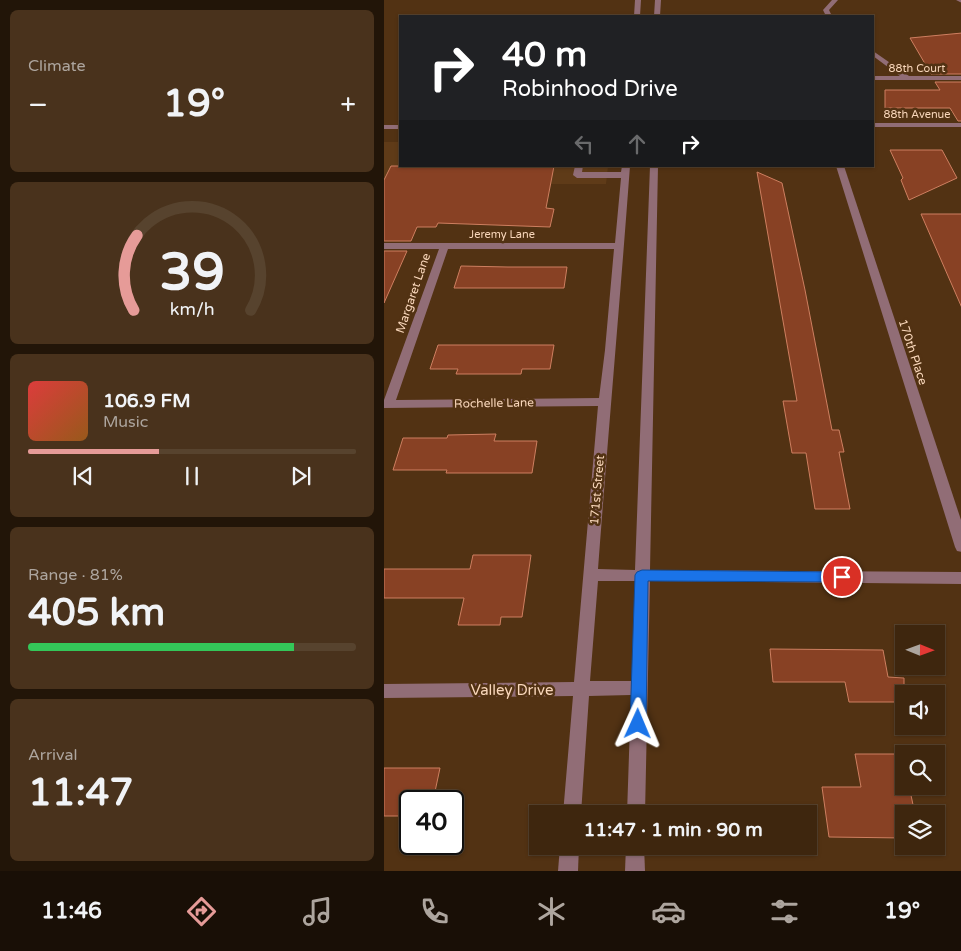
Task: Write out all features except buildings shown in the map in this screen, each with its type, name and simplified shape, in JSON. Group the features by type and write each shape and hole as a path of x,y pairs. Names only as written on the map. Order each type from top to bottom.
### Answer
{"street":[{"path":"637,15 638,0"},
{"path":"657,15 658,0"},
{"path":"828,15 826,10 835,0"},
{"path":"874,54 907,78"},
{"name":"88th Court","path":"874,78 961,78"},
{"name":"88th Avenue","path":"874,125 961,125"},
{"path":"384,127 399,127"},
{"path":"579,167 578,175 625,171"},
{"path":"636,805 654,167"},
{"name":"170th Place","path":"840,167 961,546"},
{"name":"171st Street","path":"573,805 604,402 611,350 625,171"},
{"name":"Jeremy Lane","path":"384,246 619,246"},
{"name":"Margaret Lane","path":"386,404 444,246"},
{"name":"Rochelle Lane","path":"386,404 604,402"},
{"path":"590,576 961,578"},
{"name":"Valley Drive","path":"384,690 639,688"},
{"path":"568,871 569,855"},
{"path":"635,855 635,871"}],"shaded area":[{"path":"384,142 399,142 399,167 608,167 606,184 384,184"}],"route":[{"path":"638,724 642,575 842,577"}]}
